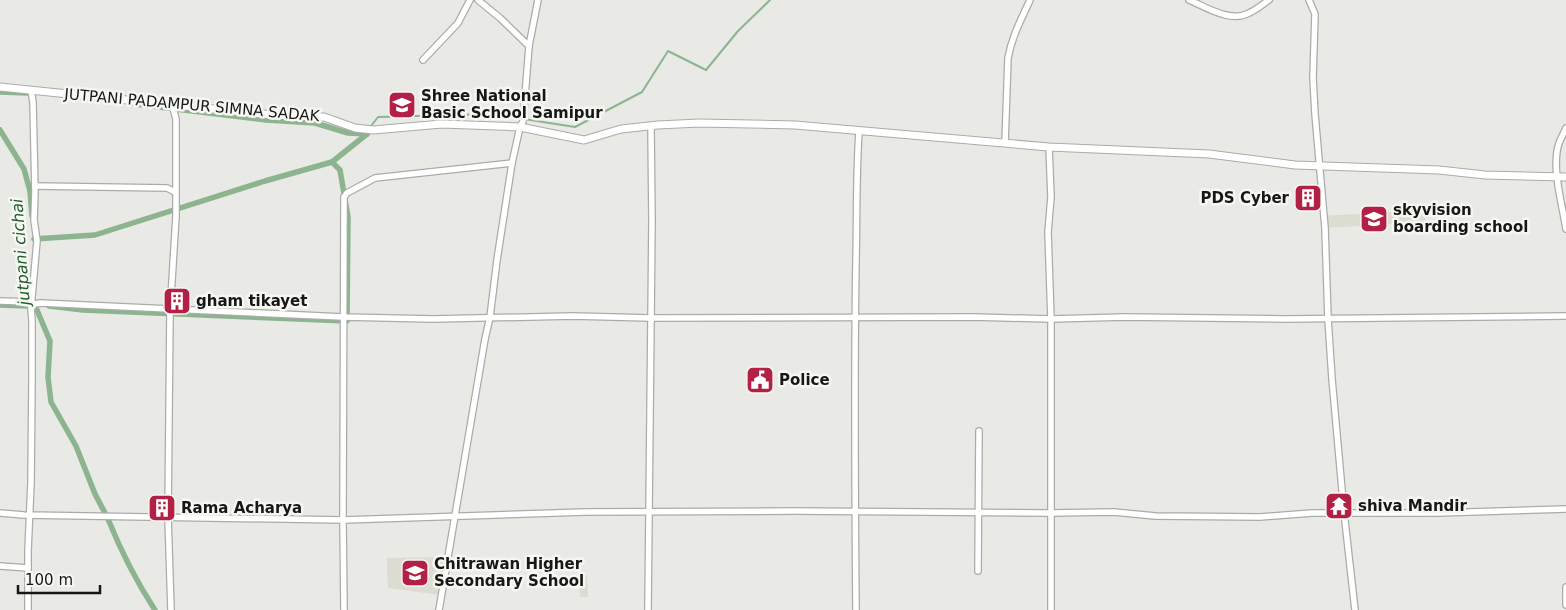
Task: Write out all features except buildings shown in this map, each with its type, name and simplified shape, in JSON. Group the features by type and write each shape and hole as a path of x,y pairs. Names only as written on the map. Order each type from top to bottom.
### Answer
{"street":[{"path":"423,60 458,23 470,0"},
{"path":"478,0 529,46"},
{"path":"439,610 483,348 490,317 512,162 523,117 529,46 538,0"},
{"path":"1005,143 1010,44 1030,0"},
{"path":"1189,0 1222,14 1235,16 1248,14 1269,0"},
{"path":"1309,0 1315,14 1313,78 1325,228 1328,319 1344,512 1356,610"},
{"name":"JUTPANI PADAMPUR SIMNA SADAK","path":"0,87 273,115 324,117 355,128 373,130 442,124 520,127 584,140 621,129 699,123 794,125 1048,148 1209,154 1295,165 1319,166"},
{"path":"28,610 31,483 31,305 36,241 33,102 31,90"},
{"path":"172,104 176,119 176,216 171,309 168,517 172,610"},
{"path":"648,610 652,222 651,127"},
{"path":"1566,128 1557,151 1556,176 1566,229"},
{"path":"856,610 854,512 855,318 859,132"},
{"path":"1048,148 1051,197 1048,232 1051,319 1051,610"},
{"path":"344,610 344,197 347,193 375,178 512,162"},
{"path":"1319,166 1439,170 1485,175 1566,177"},
{"path":"34,186 167,188 175,192"},
{"path":"0,301 31,305 42,303 344,319 573,316 650,318 973,317 1051,319 1126,317 1328,319 1566,316"},
{"path":"978,571 979,431"},
{"path":"0,513 343,520 585,512 1114,512 1155,516 1232,517 1344,512 1437,513 1566,509"},
{"path":"0,566 28,568"},
{"path":"1566,586 1566,606"}],"shaded area":[{"name":"skyvision boarding school","path":"1425,210 1426,222 1323,228 1322,216"},
{"name":"Chitrawan Higher Secondary School","path":"445,557 440,595 388,588 387,558"},
{"path":"587,575 588,597 580,597 579,584 569,584 569,576"}],"waterway":[{"path":"371,126 378,117 492,114 575,127 642,92 668,51 706,70 738,31 770,0"},
{"name":"jutpani cichai","path":"0,92 28,93"},
{"name":"jutpani cichai","path":"134,104 266,120 315,123 348,133 367,134"},
{"name":"jutpani cichai","path":"0,130 24,169 30,191 32,216"},
{"path":"49,306 83,310 347,321 348,217 340,170 332,162 367,134"},
{"path":"34,239 95,235 265,181 332,162"},
{"name":"jutpani cichai","path":"34,303 50,341 48,377 51,402 76,446 95,494 106,515"},
{"path":"0,305 28,306 35,304"},
{"path":"108,519 129,566 155,610"}],"place":[{"name":"Shree National Basic School Samipur","path":"402,105"},
{"name":"PDS Cyber","path":"1308,198"},
{"name":"skyvision boarding school","path":"1374,219"},
{"name":"gham tikayet","path":"177,301"},
{"name":"Police","path":"760,380"},
{"name":"shiva Mandir","path":"1339,506"},
{"name":"Rama Acharya","path":"162,508"},
{"name":"Chitrawan Higher Secondary School","path":"415,573"}]}
